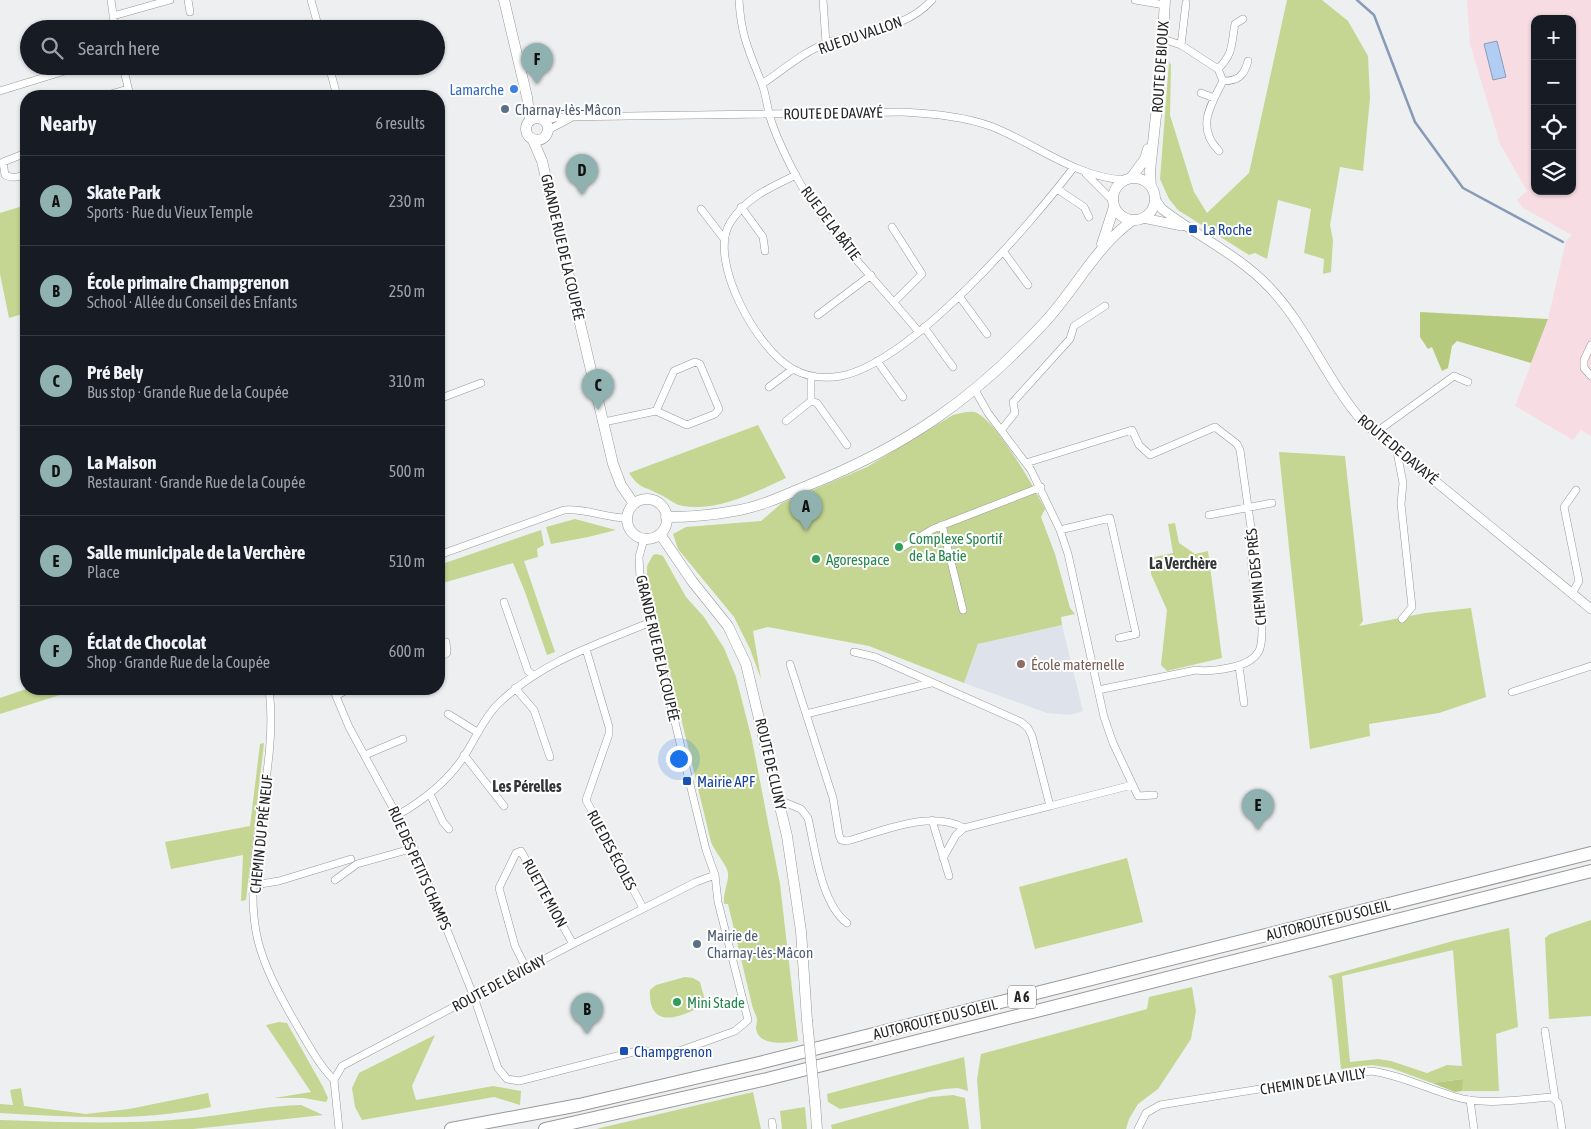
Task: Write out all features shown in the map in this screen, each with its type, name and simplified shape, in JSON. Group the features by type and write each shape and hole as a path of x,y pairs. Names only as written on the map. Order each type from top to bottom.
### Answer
{"highway":[{"name":"AUTOROUTE DU SOLEIL","path":"451,1129 579,1105 763,1062 1591,853"},
{"name":"AUTOROUTE DU SOLEIL","path":"545,1129 776,1077 1591,871"}],"main road":[{"name":"GRANDE RUE DE LA COUPÉE","path":"504,0 527,97 541,125 542,161"},
{"name":"ROUTE DE BIOUX","path":"1151,186 1165,2"},
{"name":"GRANDE RUE DE LA COUPÉE","path":"541,125 527,131 542,161 617,475 634,504"},
{"path":"532,138 536,140 541,125"},
{"name":"ROUTE DE BIOUX","path":"1128,179 1145,159 1154,134"},
{"path":"666,517 734,511 829,477 872,458 903,441 951,410 1021,348 1049,318 1118,230 1150,213 1155,199 1151,186 1144,180 1128,179 1114,191 1110,225 1099,252"},
{"path":"1113,204 1124,218 1138,219"},
{"path":"646,500 660,504 666,517 664,529 660,534 644,539 634,534 627,518 634,504 646,500"},
{"name":"ROUTE DE CLUNY","path":"660,534 692,581 728,626 746,664 753,690 789,844 801,931 817,1129"}],"street":[{"path":"111,0 114,20"},
{"path":"113,16 170,0"},
{"path":"188,0 190,12"},
{"path":"311,0 317,20"},
{"name":"RUE DE LA BÂTIE","path":"739,0 741,26 746,48 762,84 769,115 796,175 812,203 894,302 921,329 953,367"},
{"path":"823,0 826,43"},
{"name":"RUE DU VALLON","path":"762,84 792,62 826,43 902,22 915,15 932,0"},
{"path":"1135,0 1165,2"},
{"path":"1180,45 1186,3"},
{"path":"1218,69 1232,51 1235,24 1244,19"},
{"path":"1163,39 1180,45 1218,69 1223,81"},
{"path":"1223,81 1237,79 1244,74 1248,61"},
{"path":"0,91 52,75"},
{"path":"125,75 128,90"},
{"path":"331,75 335,90"},
{"path":"1219,151 1210,142 1206,132 1206,123 1214,98 1223,81"},
{"path":"1201,93 1214,98"},
{"name":"ROUTE DE DAVAYÉ","path":"541,125 572,118 902,112 936,114 991,126 1082,171 1104,179 1128,179"},
{"path":"20,155 8,158 3,162 2,166 5,175 14,178 20,176"},
{"path":"796,175 754,196 741,207 729,224 724,240 727,264 733,286 745,313 763,343 775,356 792,369 811,376 840,376 857,371 877,361 921,329 959,296 1003,251 1074,167"},
{"name":"ROUTE DE DAVAYÉ","path":"1082,171 1113,204"},
{"path":"1057,189 1084,207 1089,218"},
{"name":"ROUTE DE DAVAYÉ","path":"1155,199 1162,209 1185,227 1247,267 1270,288 1353,410 1375,433 1573,592 1591,609"},
{"path":"741,207 762,237 765,251"},
{"path":"701,209 724,240"},
{"path":"1138,219 1185,227"},
{"path":"892,227 922,274 894,302"},
{"path":"1003,251 1028,286"},
{"name":"RUE DE LA BÂTIE","path":"818,315 872,275"},
{"path":"959,296 987,334"},
{"path":"1002,429 1015,413 1013,402 1070,339 1074,326 1105,306"},
{"path":"1591,345 1584,360 1584,368 1591,376"},
{"path":"877,361 904,397"},
{"path":"604,422 656,410 687,425 716,414 719,409 700,364 695,362 674,371 656,410"},
{"path":"769,387 792,369"},
{"path":"786,421 810,401 811,376"},
{"path":"1375,433 1454,376 1468,382"},
{"path":"445,397 481,383"},
{"path":"975,390 988,413 1002,429 1041,487 1060,530 1070,563 1098,690 1113,743 1138,796 1154,795"},
{"path":"810,401 817,403 847,445"},
{"name":"CHEMIN DES PRÉS","path":"1026,463 1132,430 1139,446 1150,455 1216,427 1237,444 1240,450 1262,638 1258,651 1250,660 1239,666 1209,672 1196,670 1098,690"},
{"path":"1397,452 1403,483 1401,504 1412,607 1402,619"},
{"path":"903,547 942,525 1041,487"},
{"path":"1573,592 1579,581 1564,507 1576,490"},
{"name":"CHEMIN DES PRÉS","path":"1209,515 1272,503"},
{"path":"445,553 564,510 578,508 615,518 627,518"},
{"path":"1060,530 1110,518 1136,634 1119,638"},
{"path":"942,525 963,610"},
{"name":"GRANDE RUE DE LA COUPÉE","path":"644,539 639,562 651,622 706,850 715,875 718,902 748,1020"},
{"path":"504,602 528,671 533,675"},
{"path":"398,815 442,784 497,705 515,688 533,675 586,649 651,622"},
{"path":"445,654 447,653 446,642"},
{"name":"RUE DES ÉCOLES","path":"586,649 609,727 609,734 586,800 642,908"},
{"path":"854,652 875,657 1021,722 1028,728 1050,806"},
{"path":"790,664 833,798 838,835 841,840 932,820 951,823 964,828"},
{"path":"1239,666 1244,703"},
{"path":"1512,692 1591,666"},
{"path":"806,714 931,683"},
{"path":"515,688 534,710 550,757"},
{"name":"CHEMIN DU PRÉ NEUF","path":"269,695 270,748 254,885 255,924 267,968 296,1024 334,1080"},
{"name":"RUE DES PETITS CHAMPS","path":"336,695 365,755 414,848 474,997 498,1068 504,1076 512,1081 641,1050 668,1055 735,1031 748,1020"},
{"path":"448,714 477,732"},
{"path":"365,755 403,739"},
{"path":"464,755 504,806"},
{"path":"943,858 956,835 964,828 1132,785"},
{"path":"430,794 443,822 450,830"},
{"path":"779,800 801,809 808,818 830,903 838,916 847,922"},
{"path":"932,820 949,876"},
{"path":"335,880 357,864 414,848"},
{"name":"RUETTE MION","path":"526,968 515,946 499,888 516,853 521,851 573,944"},
{"path":"254,885 279,881 352,859"},
{"name":"ROUTE DE LÉVIGNY","path":"334,1080 342,1066 350,1061 642,908 715,875"},
{"path":"1545,1031 1555,1098 1562,1129"},
{"name":"CHEMIN DE LA VILLY","path":"1138,1129 1146,1113 1160,1105 1371,1071 1387,1073 1470,1100 1555,1098"},
{"path":"334,1080 339,1129"},
{"path":"1470,1100 1474,1129"}],"shaded area":[{"path":"1467,0 1591,0 1591,436 1581,430 1573,440 1515,406 1548,319 1566,241 1572,235 1523,208 1517,200 1527,191 1500,144 1470,44"},
{"name":"École maternelle","path":"1062,625 1083,711 1070,715 1047,713 964,683 978,644"}],"green space":[{"path":"1287,0 1322,0 1348,21 1368,56 1370,98 1363,171 1340,167 1330,225 1333,240 1331,272 1323,274 1324,259 1304,253 1311,209 1278,200 1267,259 1255,253 1249,255 1178,210 1169,199 1160,179 1169,62 1171,65 1170,115 1194,192 1207,213 1249,173"},
{"path":"20,207 20,315 9,318 0,274 0,213"},
{"path":"1420,312 1548,319 1531,363 1457,341 1452,346 1448,368 1442,371 1432,347 1428,349 1420,337"},
{"name":"Complexe Sportif de la Batie","path":"966,412 977,413 986,419 1005,442 1040,499 1045,509 1041,517 1055,554 1070,608 1075,614 1061,617 1062,625 978,644 964,683 869,646 768,627 753,631 761,679 750,649 734,617 678,549 673,534 686,527 761,521 782,503 867,467 953,415"},
{"path":"758,425 786,478 736,500 709,506 683,506 642,486 629,473"},
{"path":"1279,452 1345,456 1363,621 1359,626 1425,613 1471,608 1486,697 1439,713 1369,724 1370,736 1310,749"},
{"path":"575,519 616,530 551,544 546,527"},
{"path":"1175,523 1179,543 1195,554 1208,551 1222,658 1167,671 1161,665 1167,610 1151,574 1150,558 1173,553 1168,524"},
{"path":"541,530 544,545 537,549 538,557 524,561 555,652 547,655 513,563 445,582 445,563"},
{"path":"653,555 663,556 686,597 704,617 724,648 736,677 752,740 780,884 798,1041 780,1043 767,1041 758,1034 756,1028 757,1018 752,1005 728,904 724,904 728,873 726,866 711,842 647,577 647,566"},
{"path":"20,691 20,695 60,695 0,714 0,698"},
{"path":"264,743 246,900 241,901 243,855 171,869 165,842 250,826 260,744"},
{"path":"1127,858 1143,922 1035,949 1019,887"},
{"path":"1591,920 1591,1016 1549,1019 1545,938 1550,934"},
{"path":"1509,928 1518,1027 1496,1034 1499,1091 1462,1091 1462,1079 1432,1083 1391,1068 1372,1065 1341,1069 1332,980 1328,976 1453,941","holes":["1453,950 1462,1066 1447,1065 1427,1073 1391,1061 1378,1059 1350,1062 1342,976"]},
{"name":"Mini Stade","path":"685,977 693,978 700,982 704,997 701,1006 675,1017 666,1018 659,1016 654,1011 650,990 656,985"},
{"path":"1192,987 1196,1011 1191,1039 1158,1089 1138,1104 1129,1119 1126,1129 981,1129 977,1080 981,1054 1147,1009 1149,997"},
{"path":"279,1022 287,1023 323,1087 328,1098 326,1102 304,1098 274,1098 311,1092 266,1025"},
{"path":"435,1035 412,1086 416,1100 493,1086 521,1091 520,1105 494,1097 362,1120 355,1107 352,1088 359,1073"},
{"path":"964,1057 968,1091 958,1088 944,1089 840,1109 828,1102 827,1094"},
{"path":"1463,1079 1462,1091 1455,1092 1432,1083"},
{"path":"21,1088 24,1106 86,1114 129,1109 208,1093 211,1107 185,1112 132,1117 79,1117 0,1113 0,1104 13,1105 10,1090"},
{"path":"753,1092 761,1129 597,1129 600,1128"},
{"path":"953,1095 965,1098 969,1129 832,1129 831,1125 931,1097"},
{"path":"301,1105 323,1115 193,1129 0,1129 0,1120 160,1121"},
{"path":"805,1107 807,1129 782,1129 780,1111"}],"water":[{"path":"1497,41 1506,77 1493,80 1484,44"}],"waterway":[{"path":"1357,0 1374,15 1415,122 1463,188 1563,242"}],"place":[{"name":"Éclat de Chocolat","path":"537,84"},
{"name":"Lamarche","path":"514,89"},
{"name":"Charnay-lès-Mâcon","path":"505,109"},
{"name":"La Maison","path":"582,195"},
{"name":"La Roche","path":"1193,229"},
{"name":"Pré Bely","path":"598,410"},
{"name":"Skate Park","path":"806,531"},
{"name":"Complexe Sportif de la Batie","path":"899,547"},
{"name":"Agorespace","path":"816,559"},
{"name":"École maternelle","path":"1021,664"},
{"name":"Mairie APF","path":"687,781"},
{"name":"Salle municipale de la Verchère","path":"1258,830"},
{"name":"Mairie de Charnay-lès-Mâcon","path":"697,944"},
{"name":"Mini Stade","path":"677,1002"},
{"name":"École primaire Champgrenon","path":"587,1034"},
{"name":"Champgrenon","path":"624,1051"}],"district":[{"name":"La Verchère","path":"1183,563"},
{"name":"Les Pérelles","path":"527,786"}]}
